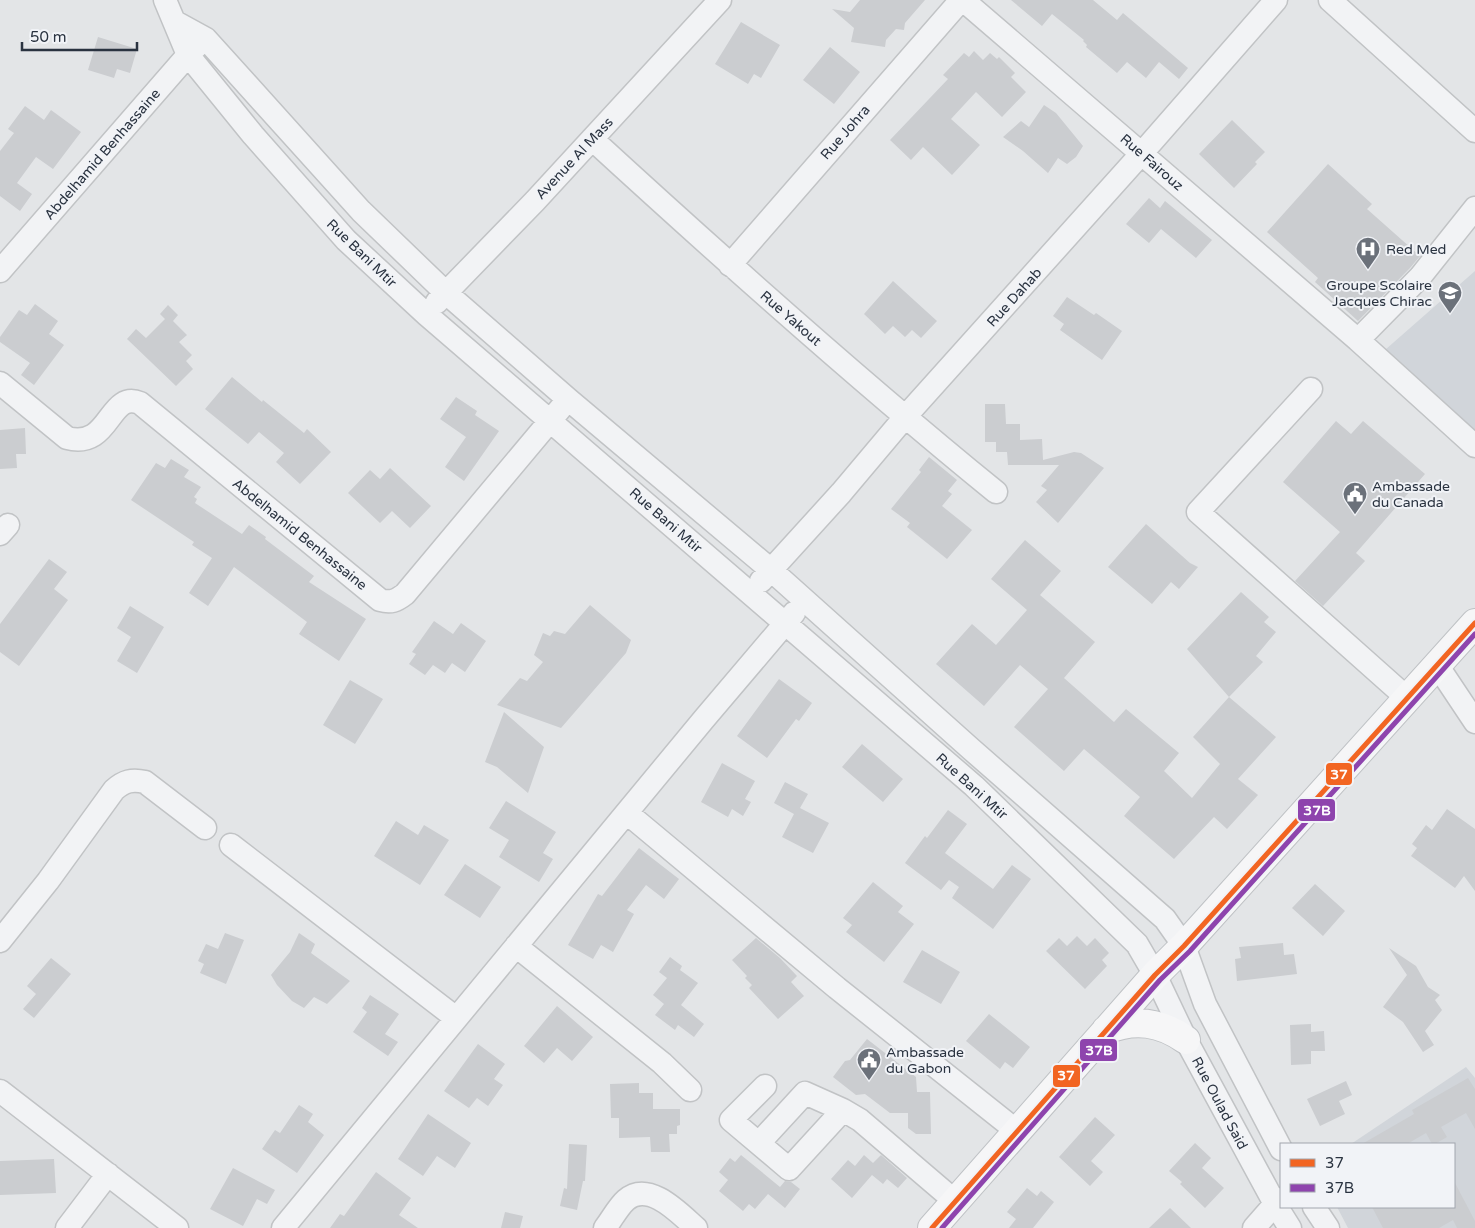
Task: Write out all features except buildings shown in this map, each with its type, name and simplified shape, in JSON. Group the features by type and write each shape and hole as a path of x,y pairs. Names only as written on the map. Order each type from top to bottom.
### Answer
{"main road":[{"path":"932,1228 1155,975 1184,946 1475,623"},
{"path":"1106,1030 1133,1022 1147,1023 1168,1029 1186,1040"}],"street":[{"name":"Rue Bani Mtir","path":"165,0 188,55 253,135 346,240 427,315 974,786 1137,944 1155,975"},
{"name":"Avenue Al Mass","path":"427,315 445,292 535,201 720,0"},
{"name":"Rue Fairouz","path":"962,0 1358,340 1475,446"},
{"name":"Rue Johra","path":"730,265 962,0"},
{"name":"Rue Dahab","path":"750,592 841,493 905,417 1142,154 1276,0"},
{"path":"1330,0 1475,131"},
{"path":"175,22 206,38"},
{"name":"Rue Bani Mtir","path":"206,38 361,212 445,292 569,400 771,570 1165,919 1184,946"},
{"name":"Abdelhamid Benhassaine","path":"0,271 188,55 206,38"},
{"name":"Rue Yakout","path":"592,139 730,265 905,417 996,492"},
{"path":"1358,340 1420,277 1475,208"},
{"name":"Abdelhamid Benhassaine","path":"0,383 66,438 75,440 84,440 97,434 120,404 129,401 140,403 380,600 389,602 405,594 550,420 569,400"},
{"path":"1311,389 1198,512 1407,698"},
{"path":"283,1228 626,812 804,601"},
{"path":"1437,665 1475,722"},
{"path":"0,941 48,881 114,790 121,784 137,780 145,782 205,828"},
{"path":"626,812 837,988 1018,1132"},
{"path":"231,846 456,1018"},
{"path":"516,946 662,1063 690,1090"},
{"path":"1184,946 1205,1004 1280,1147"},
{"name":"Rue Oulad Said","path":"1155,975 1186,1040 1278,1202"},
{"path":"765,1086 731,1120 789,1169 843,1110"},
{"path":"0,1091 177,1228"},
{"path":"759,1143 805,1093 860,1120 956,1202"},
{"path":"67,1228 108,1174"},
{"path":"605,1228 625,1201 631,1196 648,1194 657,1197 696,1228"},
{"path":"1254,1228 1278,1202"},
{"name":"Rue Oulad Said","path":"1281,1208 1290,1228"},
{"path":"1315,1208 1328,1228"}],"shaded area":[{"name":"Groupe Scolaire Jacques Chirac","path":"1475,271 1475,441 1377,357"},
{"path":"1466,1067 1475,1078 1475,1228 1348,1228 1338,1208 1455,1208 1455,1143 1352,1143"}],"transit line":[{"name":"37","path":"932,1228 1155,975 1184,946 1475,623"},
{"name":"37B","path":"942,1228 1160,980 1190,951 1475,634"}],"place":[{"name":"Red Med","path":"1368,270"},
{"name":"Groupe Scolaire Jacques Chirac","path":"1450,314"},
{"name":"Ambassade du Canada","path":"1355,515"},
{"name":"Ambassade du Gabon","path":"869,1081"}]}
